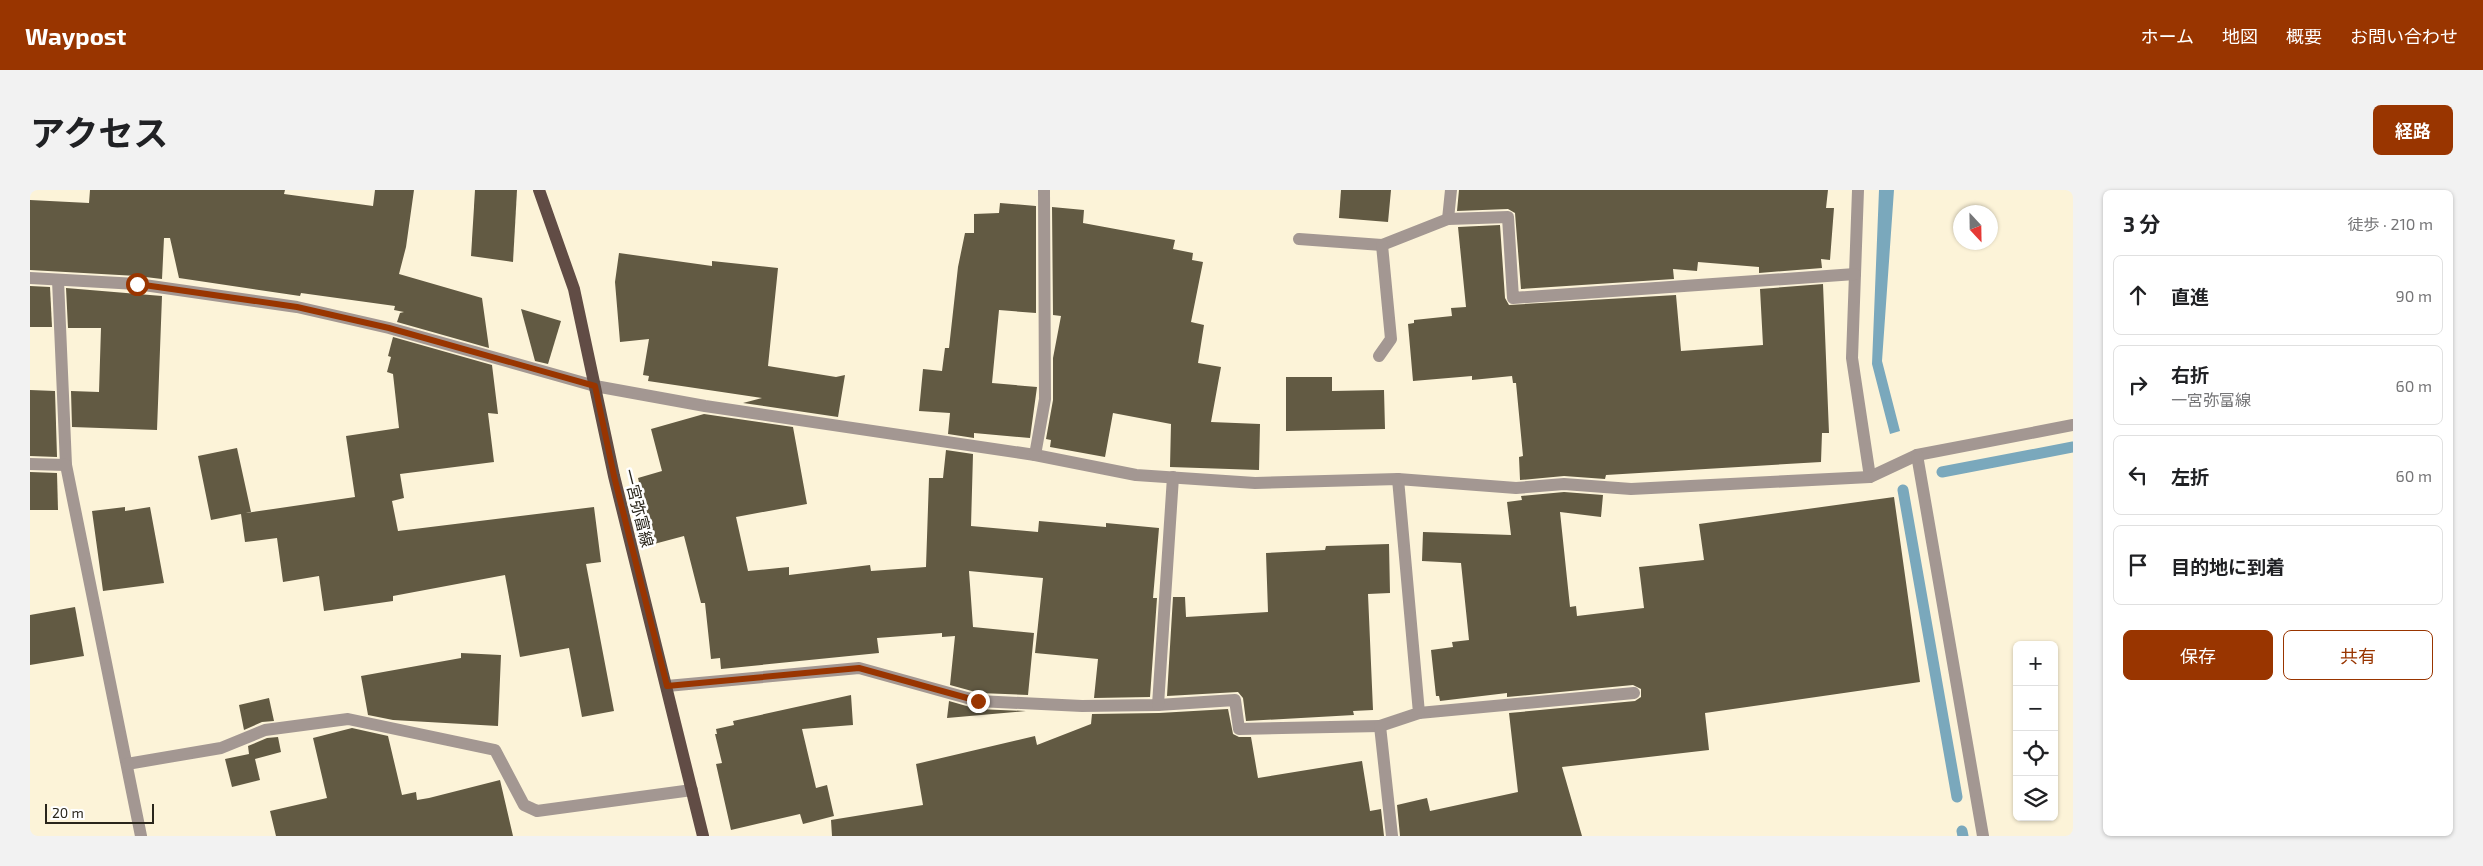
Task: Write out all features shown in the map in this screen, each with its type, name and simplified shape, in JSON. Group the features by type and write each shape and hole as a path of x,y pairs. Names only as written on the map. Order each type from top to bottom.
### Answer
{"main road":[{"name":"一宮弥富線","path":"539,190 574,289 614,476 703,836"}],"street":[{"path":"1035,455 1045,399 1044,190"},
{"path":"1448,219 1451,190"},
{"path":"1858,190 1852,358 1870,477"},
{"path":"1299,239 1382,245 1448,219 1508,217 1513,298 1854,274"},
{"path":"1379,356 1391,340 1382,245"},
{"path":"30,278 137,284 297,307 389,328 595,386 705,406 1035,455 1136,475 1254,483 1398,479 1516,488 1564,484 1631,489 1870,477 1917,455 2073,425"},
{"path":"58,280 66,465 141,836"},
{"path":"1917,455 1983,836"},
{"path":"30,464 66,465"},
{"path":"1158,705 1173,477"},
{"path":"1398,479 1419,713"},
{"path":"667,686 859,668 978,701 1082,706 1158,705 1235,700 1239,729 1380,726 1419,713 1634,692"},
{"path":"127,764 221,748 265,730 348,719 495,750 524,805 537,811 692,790"},
{"path":"1380,726 1392,836"}],"water":[{"path":"1879,190 1894,190 1882,361 1900,431 1890,434 1872,364"}],"building":[{"path":"90,190 285,190 284,194 373,206 375,190 414,190 406,247 399,274 482,298 489,348 397,322 400,313 404,312 394,310 395,306 301,293 300,296 179,278 170,238 164,238 162,279 30,270 30,200 89,203"},
{"path":"475,190 517,190 513,262 471,256"},
{"path":"1341,190 1391,190 1388,222 1339,218"},
{"path":"1459,190 1828,190 1826,208 1834,208 1830,260 1821,259 1822,268 1759,273 1759,267 1698,262 1697,271 1673,269 1674,279 1521,289 1515,213 1508,209 1457,211"},
{"path":"1000,203 1036,206 1036,313 999,310 992,383 1037,387 1030,438 974,433 974,438 948,434 950,413 919,411 923,369 942,371 945,348 949,348 958,267 965,233 974,233 974,214 999,213"},
{"path":"1052,207 1084,210 1083,223 1175,240 1173,249 1193,253 1192,260 1203,262 1191,322 1204,325 1198,363 1221,367 1211,422 1260,424 1259,470 1170,467 1171,424 1113,413 1105,457 1050,447 1051,440 1046,439 1053,400 1053,358 1061,316 1053,315"},
{"path":"1500,225 1505,298 1509,305 1676,295 1681,351 1763,345 1760,289 1823,284 1829,433 1822,433 1821,462 1606,475 1605,479 1564,476 1520,480 1519,457 1523,456 1516,383 1513,383 1512,376 1472,380 1472,376 1413,381 1408,324 1414,323 1414,320 1452,316 1451,308 1466,307 1458,227"},
{"path":"619,253 712,266 712,261 778,268 768,366 836,377 845,375 838,417 743,403 762,398 648,381 649,376 643,375 649,339 620,342 615,282"},
{"path":"30,286 50,287 52,327 30,327"},
{"path":"66,288 162,296 157,430 72,427 71,391 99,392 101,328 68,328"},
{"path":"521,309 561,321 548,364 535,361"},
{"path":"393,337 492,365 498,414 488,413 494,462 400,474 404,498 392,501 398,531 594,507 601,562 586,564 614,711 582,717 569,648 520,657 505,575 393,596 393,601 324,611 319,576 283,582 277,538 245,542 241,514 211,520 198,456 237,448 251,512 246,513 355,497 346,436 399,428 393,374 387,372 391,357 388,356"},
{"path":"1286,377 1332,377 1332,391 1384,390 1385,429 1286,431"},
{"path":"30,390 55,391 57,457 30,456"},
{"path":"704,414 793,427 807,504 736,517 748,571 789,567 789,575 870,565 871,571 926,567 929,478 943,478 946,450 973,454 971,526 1038,532 1039,521 1106,527 1106,523 1159,528 1153,598 1157,598 1150,697 1094,698 1098,659 1035,653 1043,578 969,571 973,627 1034,633 1028,695 979,693 950,685 955,636 942,637 942,633 877,638 879,653 721,669 720,658 711,659 705,603 701,603 684,536 654,544 638,478 662,471 651,429"},
{"path":"30,472 57,473 58,510 30,510"},
{"path":"1564,492 1603,495 1601,517 1560,512 1570,607 1576,606 1577,616 1644,608 1639,567 1704,560 1699,524 1894,497 1920,682 1705,713 1709,750 1562,767 1582,836 1400,836 1397,805 1427,798 1430,811 1518,792 1509,713 1635,701 1641,697 1641,689 1633,685 1507,697 1507,693 1440,701 1439,696 1436,696 1431,650 1453,647 1452,642 1469,640 1461,563 1422,561 1423,532 1511,535 1507,502 1522,500 1521,496"},
{"path":"125,507 125,511 150,507 164,583 103,591 92,511"},
{"path":"1389,544 1390,593 1368,594 1373,710 1353,711 1354,715 1246,721 1243,698 1238,692 1167,696 1173,597 1185,597 1186,617 1268,612 1266,553 1325,550 1326,546"},
{"path":"75,607 84,656 30,665 30,615"},
{"path":"461,653 501,655 498,726 393,720 368,715 361,676 461,658"},
{"path":"851,695 853,725 802,729 816,788 827,785 834,816 803,824 800,814 731,830 716,764 722,763 715,734 717,734 716,729 734,725 733,721"},
{"path":"269,698 274,721 262,722 244,730 239,705"},
{"path":"949,701 977,709 1026,711 947,718"},
{"path":"1228,709 1233,734 1239,737 1251,737 1258,778 1362,761 1370,811 1381,809 1384,836 832,836 831,820 923,805 916,764 1035,736 1037,745 1091,724 1092,714"},
{"path":"352,728 388,736 402,795 416,792 417,800 500,780 513,836 276,836 270,811 327,798 313,738"},
{"path":"278,737 281,752 255,759 260,780 232,787 225,759 249,754 248,746 267,738"}],"waterway":[{"path":"1942,472 2073,447"},
{"path":"1903,490 1957,797"},
{"path":"1962,831 1963,836"}],"route":[{"path":"137,284 297,307 389,328 595,386 614,476 667,686 859,668 978,701"}]}
